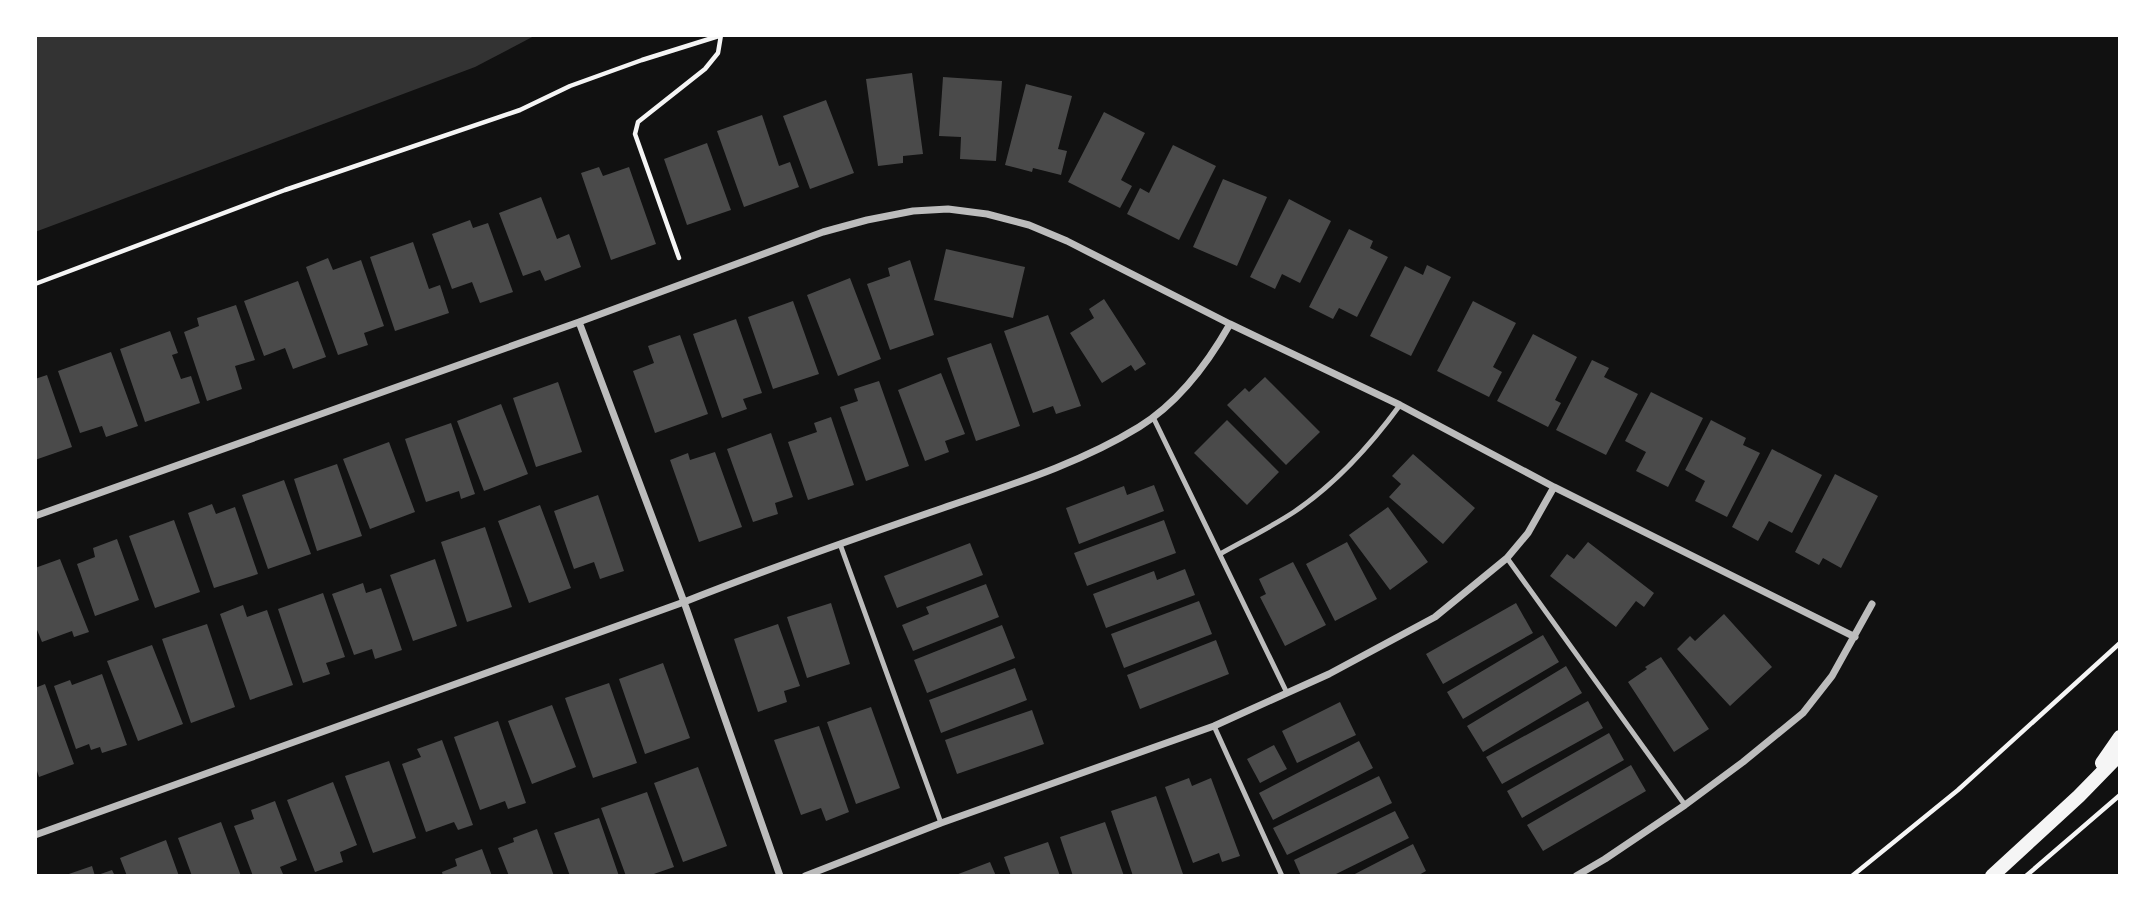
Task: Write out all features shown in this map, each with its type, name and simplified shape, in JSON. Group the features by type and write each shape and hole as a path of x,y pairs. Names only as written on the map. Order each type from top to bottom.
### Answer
{"main road":[{"path":"2079,796 2120,737"},
{"path":"1992,876 2079,796 2120,754"}],"street":[{"path":"35,516 823,232 901,213 948,209 987,214 1029,225 1068,241 1230,324 1400,405 1554,487 1855,637"},
{"path":"579,322 684,602 780,876"},
{"path":"35,835 684,602 775,566 1060,468 1140,427 1153,417 1181,392 1215,350 1230,324"},
{"path":"804,876 941,823 1214,726 1329,674 1435,617 1507,558 1528,533 1554,487"},
{"path":"1576,876 1685,805 1803,713 1832,676 1872,604"}],"lane":[{"path":"1220,554 1295,511 1340,476 1378,436 1400,405"},
{"path":"1153,417 1287,693"},
{"path":"839,544 941,823"},
{"path":"1507,558 1685,805"},
{"path":"1214,726 1282,876"}],"path":[{"path":"679,258 635,134 638,121 705,69 718,53 722,35"},
{"path":"35,285 285,190 520,110 570,86 722,35"},
{"path":"1852,876 1958,790 2120,643"},
{"path":"2026,876 2120,794"}],"shaded area":[{"path":"35,35 536,35 475,67 35,232"}],"building":[{"path":"912,73 923,154 903,156 903,163 878,166 866,79"},
{"path":"943,77 1002,81 996,161 960,159 961,137 939,136"},
{"path":"1026,84 1072,96 1058,149 1067,151 1061,175 1033,168 1032,172 1005,165"},
{"path":"826,100 854,173 810,189 783,116"},
{"path":"1104,112 1145,133 1121,180 1132,186 1120,208 1068,182"},
{"path":"762,115 779,166 790,162 799,187 744,207 717,131"},
{"path":"707,143 731,210 687,225 664,159"},
{"path":"1173,145 1216,166 1179,240 1127,214 1140,188 1149,193"},
{"path":"599,167 603,176 629,167 656,244 611,260 581,173"},
{"path":"1223,179 1267,197 1237,266 1193,247"},
{"path":"541,197 557,239 569,234 581,267 545,281 540,270 523,276 499,213"},
{"path":"1289,199 1331,221 1300,283 1282,274 1275,289 1250,277"},
{"path":"470,220 473,228 488,223 513,292 480,303 472,282 452,289 432,234"},
{"path":"1349,229 1373,241 1370,248 1388,257 1357,317 1339,308 1333,319 1309,307"},
{"path":"413,242 429,289 440,285 449,313 395,331 370,257"},
{"path":"946,249 1025,267 1013,318 934,300"},
{"path":"328,258 333,270 361,260 384,326 364,333 368,345 338,355 306,267"},
{"path":"910,260 934,335 890,350 867,284 890,276 888,268"},
{"path":"1427,265 1451,277 1411,356 1370,336 1405,266 1423,275"},
{"path":"850,278 881,359 838,376 807,295"},
{"path":"298,281 326,357 293,369 285,348 264,356 244,301"},
{"path":"1104,299 1146,364 1135,371 1131,365 1102,383 1070,333 1094,318 1089,309"},
{"path":"793,301 819,374 773,389 748,317"},
{"path":"1473,301 1516,323 1493,367 1502,372 1489,397 1437,371"},
{"path":"236,305 255,360 235,366 242,389 207,401 184,332 199,326 197,318"},
{"path":"1048,315 1081,406 1056,414 1053,406 1033,413 1004,331"},
{"path":"736,319 762,393 743,399 747,409 722,418 693,334"},
{"path":"170,331 178,353 172,355 181,379 191,376 200,403 145,422 120,349"},
{"path":"1533,334 1577,357 1555,400 1561,403 1548,427 1497,401"},
{"path":"680,335 708,414 655,433 633,371 654,363 648,346"},
{"path":"991,343 1020,426 976,441 947,358"},
{"path":"111,352 138,426 106,437 102,426 80,433 58,371"},
{"path":"1592,360 1609,368 1604,377 1638,394 1606,455 1556,430"},
{"path":"941,373 965,434 945,441 949,452 925,461 898,390"},
{"path":"47,375 72,447 35,460 35,379"},
{"path":"1265,377 1320,432 1286,465 1227,405 1245,388 1249,392"},
{"path":"879,381 909,466 866,481 840,407 858,401 854,389"},
{"path":"558,382 582,452 536,467 513,398"},
{"path":"1651,392 1703,418 1668,487 1636,471 1646,452 1625,441"},
{"path":"501,404 528,474 484,491 457,421"},
{"path":"831,417 854,485 808,500 788,442 817,432 814,423"},
{"path":"1227,420 1279,472 1247,505 1194,453"},
{"path":"1711,420 1746,438 1743,445 1760,453 1727,517 1695,501 1705,481 1685,470"},
{"path":"451,423 475,494 461,499 459,491 426,502 405,439"},
{"path":"771,433 793,497 775,503 778,514 753,522 727,449"},
{"path":"389,442 415,512 370,529 343,459"},
{"path":"1772,449 1822,475 1792,533 1769,521 1758,541 1732,527"},
{"path":"715,452 742,527 699,542 670,460 688,453 690,460"},
{"path":"1413,454 1475,508 1443,544 1389,497 1401,484 1392,476"},
{"path":"337,464 362,536 317,551 294,479"},
{"path":"1835,474 1878,496 1841,568 1823,558 1819,565 1795,552"},
{"path":"284,480 311,554 268,569 242,495"},
{"path":"1154,485 1164,511 1079,544 1066,508 1124,486 1127,495"},
{"path":"598,495 624,571 600,579 594,562 574,569 554,511"},
{"path":"212,504 216,514 235,507 258,574 214,588 188,513"},
{"path":"540,505 571,588 529,603 498,521"},
{"path":"1388,507 1428,562 1390,590 1349,535"},
{"path":"174,520 200,592 155,608 129,536"},
{"path":"1164,520 1176,553 1087,586 1074,553"},
{"path":"485,527 512,607 467,622 441,542"},
{"path":"117,539 139,600 95,616 77,564 95,557 93,548"},
{"path":"1347,542 1377,599 1335,621 1306,564"},
{"path":"1588,542 1654,593 1644,607 1636,601 1616,627 1550,576 1567,554 1574,559"},
{"path":"970,543 983,575 897,608 884,576"},
{"path":"60,559 89,632 74,637 72,631 42,642 35,625 35,568"},
{"path":"435,559 457,626 413,641 390,575"},
{"path":"1293,562 1326,625 1285,646 1260,597 1266,594 1259,579"},
{"path":"1185,569 1195,595 1106,628 1093,594 1154,571 1157,580"},
{"path":"363,583 366,593 381,588 402,650 375,659 372,649 354,655 332,594"},
{"path":"986,584 999,617 913,651 902,625 929,614 926,607"},
{"path":"323,593 345,657 326,663 330,674 303,683 278,609"},
{"path":"1199,601 1212,634 1124,668 1111,634"},
{"path":"831,603 850,664 807,678 787,617"},
{"path":"1516,603 1533,633 1443,684 1426,654"},
{"path":"243,605 247,617 267,610 293,685 250,700 220,614"},
{"path":"1724,614 1772,667 1730,706 1677,649 1690,636 1695,641"},
{"path":"207,624 235,707 191,723 162,639"},
{"path":"778,624 800,686 784,691 787,702 758,712 734,639"},
{"path":"1002,625 1015,658 927,693 914,660"},
{"path":"1543,635 1559,662 1463,719 1447,692"},
{"path":"1216,640 1229,674 1140,709 1127,675"},
{"path":"152,645 183,724 138,741 107,661"},
{"path":"1661,657 1709,729 1674,752 1628,682"},
{"path":"663,663 690,738 645,754 619,679"},
{"path":"1566,666 1582,693 1483,752 1467,726"},
{"path":"1015,668 1027,700 941,733 929,700"},
{"path":"102,674 127,745 102,753 100,747 91,750 89,744 76,749 54,686 70,680 72,685"},
{"path":"609,683 637,763 593,778 565,698"},
{"path":"45,684 74,764 39,777 35,771 35,688"},
{"path":"1588,701 1603,728 1502,784 1486,757"},
{"path":"1340,702 1356,735 1297,763 1282,731"},
{"path":"552,705 576,767 532,784 508,721"},
{"path":"871,707 900,788 856,804 827,722"},
{"path":"1032,710 1044,744 957,774 945,740"},
{"path":"498,721 526,803 508,809 505,801 480,810 454,737"},
{"path":"819,726 849,812 826,821 821,808 801,815 774,740"},
{"path":"1609,733 1624,760 1522,818 1507,791"},
{"path":"442,740 473,825 458,830 454,822 426,832 402,764 421,757 417,749"},
{"path":"1359,741 1373,768 1273,820 1259,793"},
{"path":"1274,745 1287,769 1260,783 1247,759"},
{"path":"389,761 416,838 373,853 345,776"},
{"path":"1631,765 1646,791 1543,851 1527,825"},
{"path":"698,767 727,846 683,862 654,783"},
{"path":"1379,776 1392,803 1287,855 1273,828"},
{"path":"1189,778 1192,786 1211,778 1240,856 1222,862 1219,853 1193,863 1165,787"},
{"path":"333,782 357,845 340,852 343,862 315,872 287,800"},
{"path":"647,792 674,867 648,876 626,876 601,808"},
{"path":"1156,796 1183,874 1133,876 1111,811"},
{"path":"275,801 297,860 280,867 283,874 279,876 253,876 234,826 254,819 251,810"},
{"path":"1395,811 1409,838 1332,876 1301,876 1294,860"},
{"path":"599,818 619,876 570,876 554,833"},
{"path":"221,822 241,876 192,876 178,838"},
{"path":"1105,822 1124,876 1073,876 1060,837"},
{"path":"537,829 554,876 509,876 498,848 514,842 513,838"},
{"path":"166,840 179,876 127,876 120,858"},
{"path":"1048,842 1060,876 1011,876 1004,857"},
{"path":"1413,844 1426,871 1417,876 1351,876"},
{"path":"482,849 492,876 443,876 442,872 457,866 455,859"},
{"path":"990,862 996,876 953,876"},
{"path":"92,866 95,876 63,876"},
{"path":"112,870 115,876 95,876"}]}
